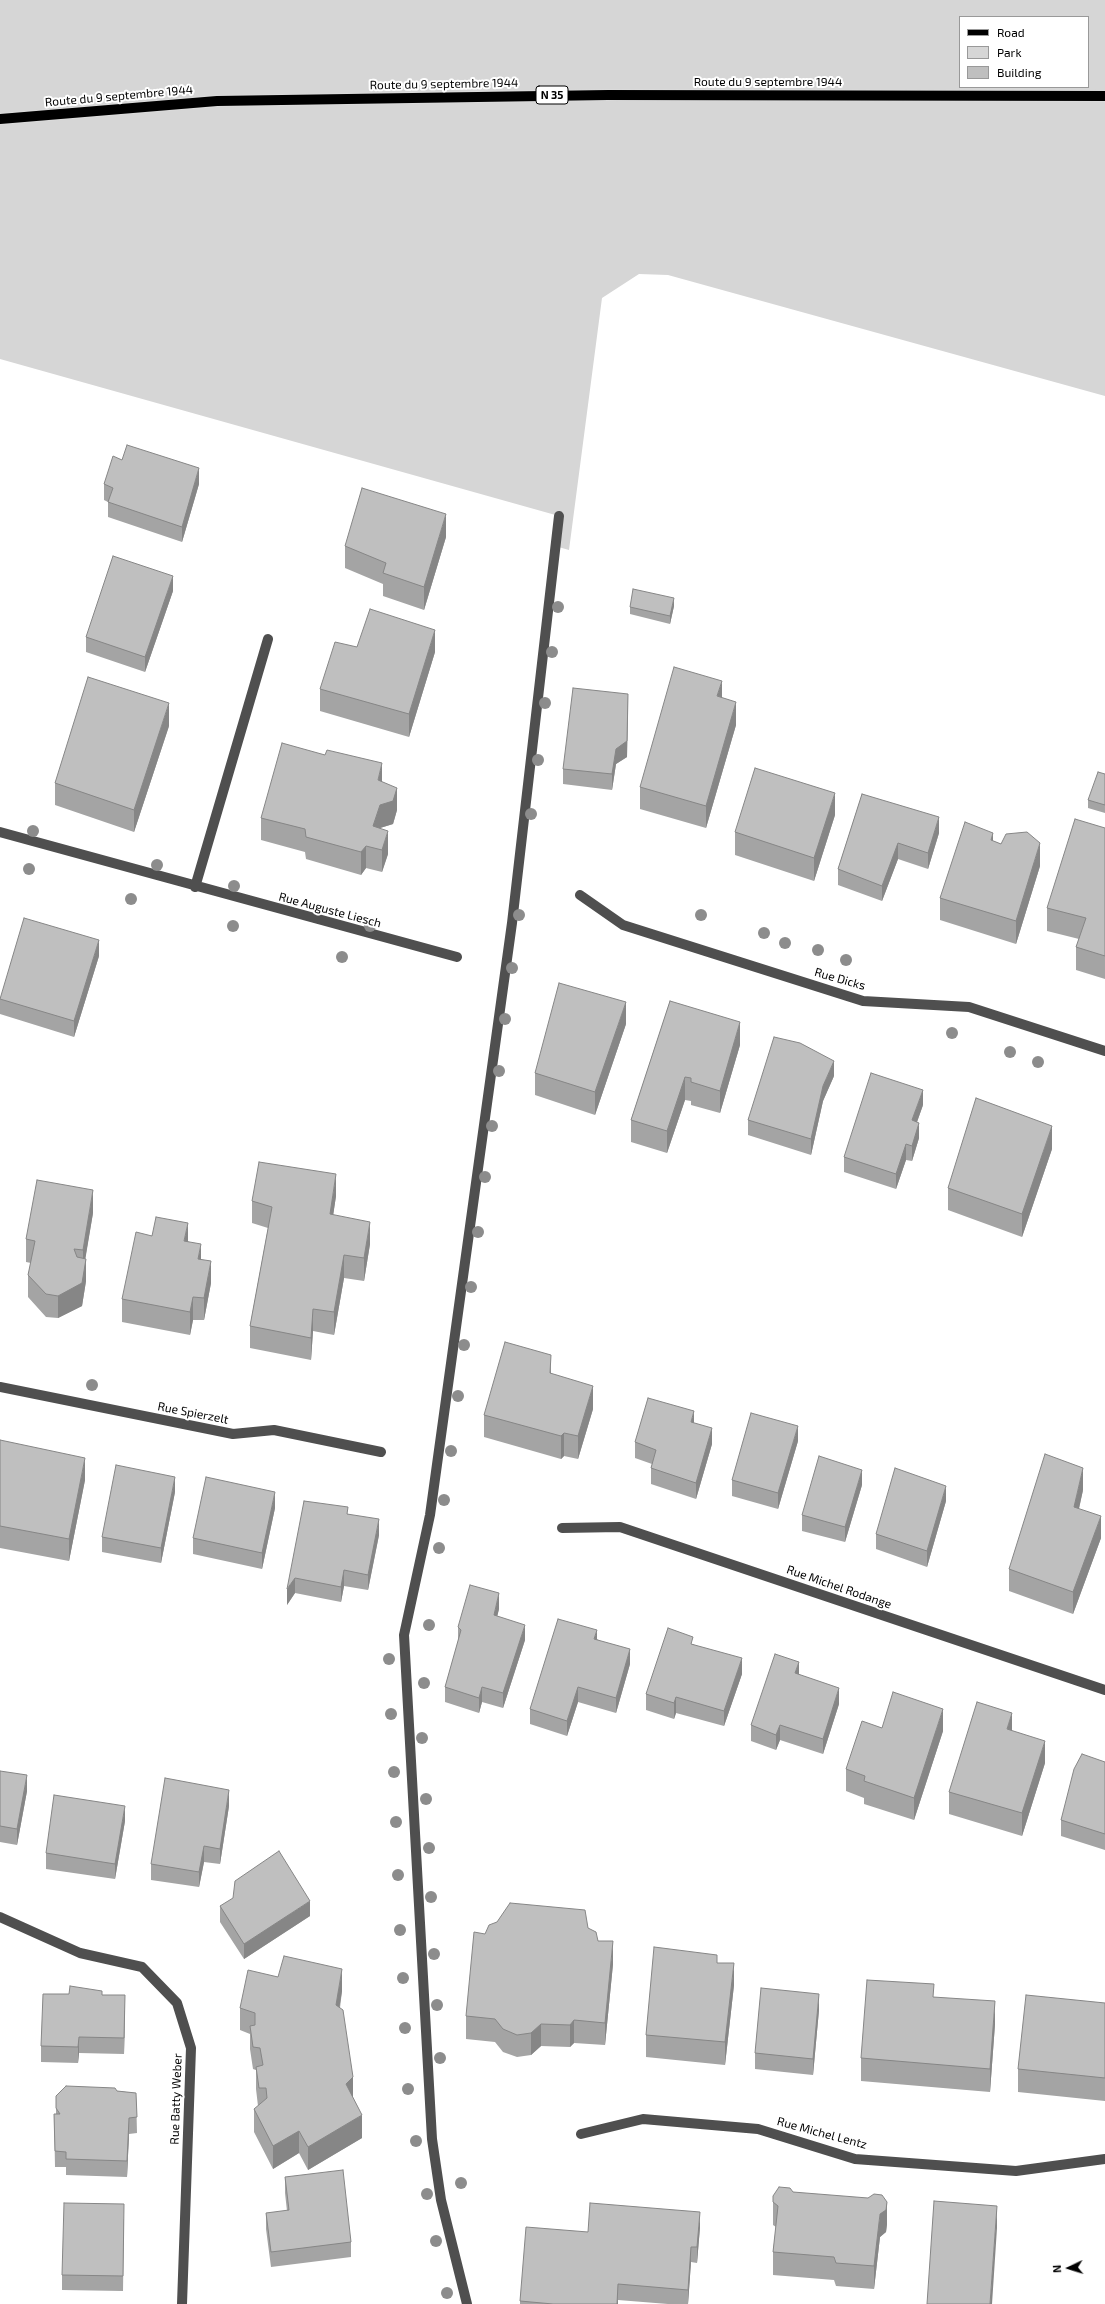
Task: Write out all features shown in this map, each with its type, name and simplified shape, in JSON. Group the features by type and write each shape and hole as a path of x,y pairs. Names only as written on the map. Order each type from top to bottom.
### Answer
{"main road":[{"name":"Route du 9 septembre 1944","path":"0,119 217,101 608,94 1105,96"}],"street":[{"path":"467,2304 441,2200 432,2139 404,1635 430,1515 463,1278 512,923 559,516"},
{"path":"195,887 268,639"},
{"name":"Rue Auguste Liesch","path":"0,832 457,958"},
{"name":"Rue Dicks","path":"580,895 623,925 862,1001 969,1007 1105,1051"},
{"name":"Rue Spierzelt","path":"0,1387 232,1434 274,1430 381,1452"},
{"name":"Rue Michel Rodange","path":"562,1528 620,1527 1105,1690"},
{"name":"Rue Batty Weber","path":"0,1917 80,1953 142,1967 176,2003 191,2048 182,2304"},
{"name":"Rue Michel Lentz","path":"581,2134 643,2119 758,2129 855,2159 1016,2171 1105,2159"}],"green space":[{"path":"0,0 1105,0 1105,396 668,275 639,274 602,298 569,550 555,546 559,516 0,359"}],"building":[{"path":"127,445 199,468 182,527 108,502 113,488 104,484 113,456 122,460"},
{"path":"362,488 446,514 424,587 383,573 386,563 345,546"},
{"path":"113,556 173,576 145,657 86,637"},
{"path":"633,589 674,598 670,616 630,607"},
{"path":"370,609 435,630 409,714 320,689 335,642 357,647"},
{"path":"674,667 722,681 717,696 736,702 706,806 640,787"},
{"path":"88,677 169,703 134,810 55,783"},
{"path":"573,688 628,694 627,741 616,749 612,774 563,769"},
{"path":"282,743 325,755 327,750 382,763 378,780 397,788 393,801 380,805 373,826 388,831 382,850 366,846 361,852 306,837 305,829 261,818"},
{"path":"755,768 835,793 814,858 735,832"},
{"path":"1098,772 1105,774 1105,805 1088,800"},
{"path":"862,794 939,817 928,853 898,843 882,886 838,869"},
{"path":"1075,819 1105,828 1105,956 1076,947 1086,918 1047,908"},
{"path":"965,822 993,833 991,840 1001,844 1006,834 1027,832 1040,843 1016,921 940,898"},
{"path":"24,918 99,940 74,1021 0,999"},
{"path":"559,983 626,1002 595,1092 535,1073"},
{"path":"670,1001 740,1022 720,1091 691,1082 691,1078 685,1077 667,1131 631,1120"},
{"path":"774,1037 800,1043 834,1061 823,1086 811,1139 748,1120"},
{"path":"871,1073 923,1090 912,1120 919,1123 912,1146 906,1144 896,1174 844,1157"},
{"path":"976,1098 1052,1126 1022,1214 948,1188"},
{"path":"259,1162 336,1174 330,1214 370,1222 364,1258 344,1255 334,1312 313,1309 311,1338 250,1326 272,1207 252,1201"},
{"path":"37,1180 93,1190 83,1250 74,1249 77,1257 86,1259 82,1283 58,1296 46,1294 28,1275 35,1241 26,1239"},
{"path":"156,1217 188,1223 184,1241 201,1244 198,1259 211,1261 204,1298 193,1297 190,1312 122,1299 136,1232 152,1236"},
{"path":"505,1342 551,1355 550,1373 593,1386 578,1436 564,1433 561,1436 484,1415"},
{"path":"648,1398 694,1411 691,1422 712,1428 696,1483 651,1468 656,1450 635,1442"},
{"path":"751,1413 798,1426 778,1493 732,1480"},
{"path":"0,1440 85,1458 69,1539 0,1526"},
{"path":"1045,1454 1083,1468 1074,1507 1101,1516 1073,1592 1009,1569"},
{"path":"819,1456 862,1470 845,1527 802,1515"},
{"path":"116,1465 175,1477 161,1548 102,1537"},
{"path":"895,1468 946,1486 927,1551 876,1534"},
{"path":"206,1477 275,1492 262,1553 193,1538"},
{"path":"304,1501 348,1507 347,1514 379,1519 368,1575 344,1570 341,1587 295,1578 287,1589"},
{"path":"470,1585 499,1593 494,1615 525,1625 503,1693 482,1687 479,1698 445,1687 461,1630 458,1627"},
{"path":"558,1619 597,1630 594,1639 630,1649 616,1698 578,1687 567,1721 530,1709"},
{"path":"668,1628 693,1637 691,1644 742,1658 724,1711 676,1697 674,1703 646,1694"},
{"path":"775,1654 799,1662 795,1673 839,1688 823,1739 780,1725 776,1735 751,1725"},
{"path":"893,1692 943,1709 914,1798 864,1781 865,1776 846,1769 862,1721 882,1728"},
{"path":"977,1702 1012,1713 1007,1729 1045,1741 1022,1813 949,1792"},
{"path":"1082,1754 1105,1762 1105,1834 1061,1820 1074,1769"},
{"path":"0,1771 27,1775 17,1829 0,1826"},
{"path":"165,1778 229,1790 220,1849 204,1846 199,1872 151,1864"},
{"path":"54,1795 125,1806 115,1864 46,1853"},
{"path":"279,1851 310,1901 244,1944 220,1906 233,1898 235,1881"},
{"path":"510,1903 585,1910 588,1928 596,1932 598,1941 613,1941 605,2023 574,2020 570,2025 541,2024 531,2033 517,2035 503,2029 495,2019 466,2016 474,1932 485,1934 489,1925 497,1922"},
{"path":"654,1947 717,1955 717,1963 734,1963 725,2042 646,2035"},
{"path":"284,1956 342,1969 336,2005 343,2010 353,2077 346,2084 362,2115 308,2147 299,2131 273,2146 254,2109 267,2098 266,2088 259,2088 256,2067 263,2065 260,2048 253,2047 250,2026 255,2025 255,2013 240,2008 248,1970 278,1977"},
{"path":"867,1980 934,1984 933,1997 995,2001 990,2069 861,2058"},
{"path":"70,1986 102,1991 102,1995 125,1995 124,2038 79,2037 78,2047 41,2046 43,1994 69,1994"},
{"path":"761,1988 819,1994 813,2059 755,2053"},
{"path":"1026,1995 1105,2003 1105,2078 1018,2069"},
{"path":"66,2086 115,2088 117,2091 136,2093 137,2117 129,2118 127,2161 66,2159 66,2152 55,2151 54,2114 60,2114 56,2108 56,2096"},
{"path":"343,2170 351,2242 271,2252 266,2213 289,2210 285,2177"},
{"path":"779,2187 790,2188 793,2192 868,2198 874,2194 882,2195 887,2202 886,2210 880,2214 874,2266 836,2263 834,2257 773,2252 778,2206 773,2202 773,2196"},
{"path":"934,2201 997,2206 990,2304 927,2304"},
{"path":"64,2203 124,2204 123,2276 62,2275"},
{"path":"590,2203 700,2212 697,2247 691,2247 688,2290 618,2284 617,2304 553,2304 520,2301 526,2227 588,2232"}]}
